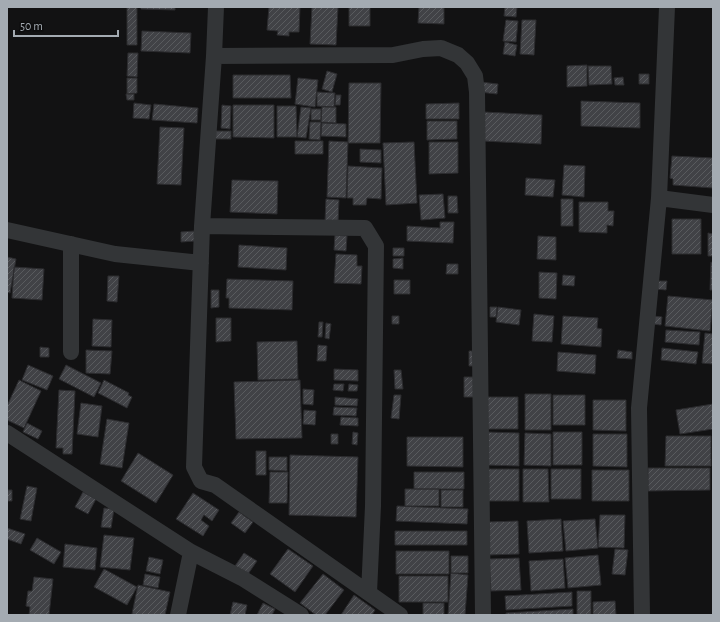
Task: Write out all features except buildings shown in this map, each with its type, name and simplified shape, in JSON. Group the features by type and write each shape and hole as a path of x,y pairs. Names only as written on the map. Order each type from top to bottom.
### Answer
{"street":[{"path":"216,7 202,226 194,467 201,481 215,485 400,615"},
{"path":"642,615 639,408 659,198 667,7"},
{"path":"214,56 393,55 423,49 441,48 458,55 475,76 477,92 483,615"},
{"path":"659,198 713,205"},
{"path":"202,226 365,228 376,246 373,506 369,593"},
{"path":"7,230 115,254 201,263"},
{"path":"71,244 71,352"},
{"path":"7,433 191,552 242,578 301,615"},
{"path":"178,615 191,552"}]}
